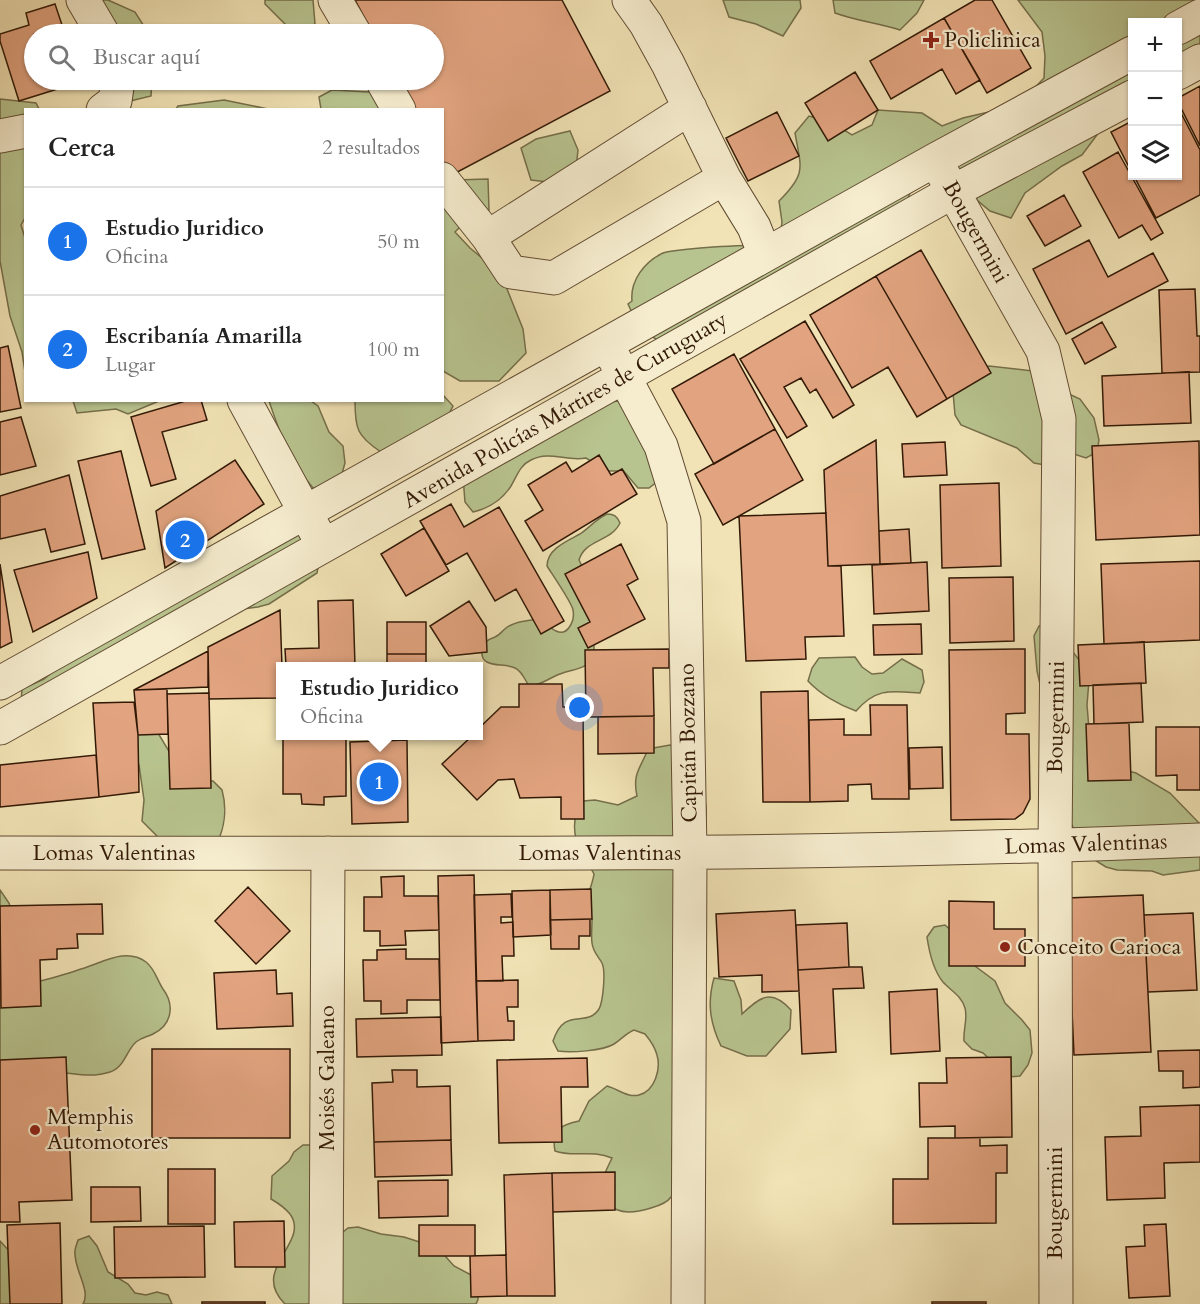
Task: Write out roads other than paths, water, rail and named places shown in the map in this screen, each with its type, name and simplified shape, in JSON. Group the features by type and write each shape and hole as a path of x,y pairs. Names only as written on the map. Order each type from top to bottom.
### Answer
{"street":[{"path":"83,0 97,24"},
{"path":"335,0 349,24"},
{"path":"630,0 646,24 724,178 754,226 765,255"},
{"path":"1182,26 1200,16"},
{"name":"Avenida Policías Mártires de Curuguaty","path":"0,683 935,160 1128,55"},
{"path":"1180,72 1200,61"},
{"path":"106,108 115,101 117,90"},
{"path":"388,90 398,108"},
{"name":"Avenida Policías Mártires de Curuguaty","path":"0,728 954,191 1128,99"},
{"path":"488,237 690,108"},
{"path":"0,136 24,131"},
{"name":"Bougermini","path":"935,160 1044,351 1059,419 1054,846 1056,1304"},
{"path":"444,182 488,237 511,272 554,278 724,178"},
{"name":"Capitán Bozzano","path":"606,344 661,446 684,520 690,852 688,1304"},
{"path":"244,402 304,513 325,546"},
{"name":"Lomas Valentinas","path":"0,853 690,852 1054,846 1200,840"},
{"name":"Moisés Galeano","path":"326,1304 328,853"}],"place":[{"name":"Policlinica","path":"931,40"},
{"name":"Escribanía Amarilla","path":"185,540"},
{"name":"Estudio Juridico","path":"379,782"},
{"name":"Conceito Carioca","path":"1005,947"},
{"name":"Memphis Automotores","path":"35,1130"}]}
